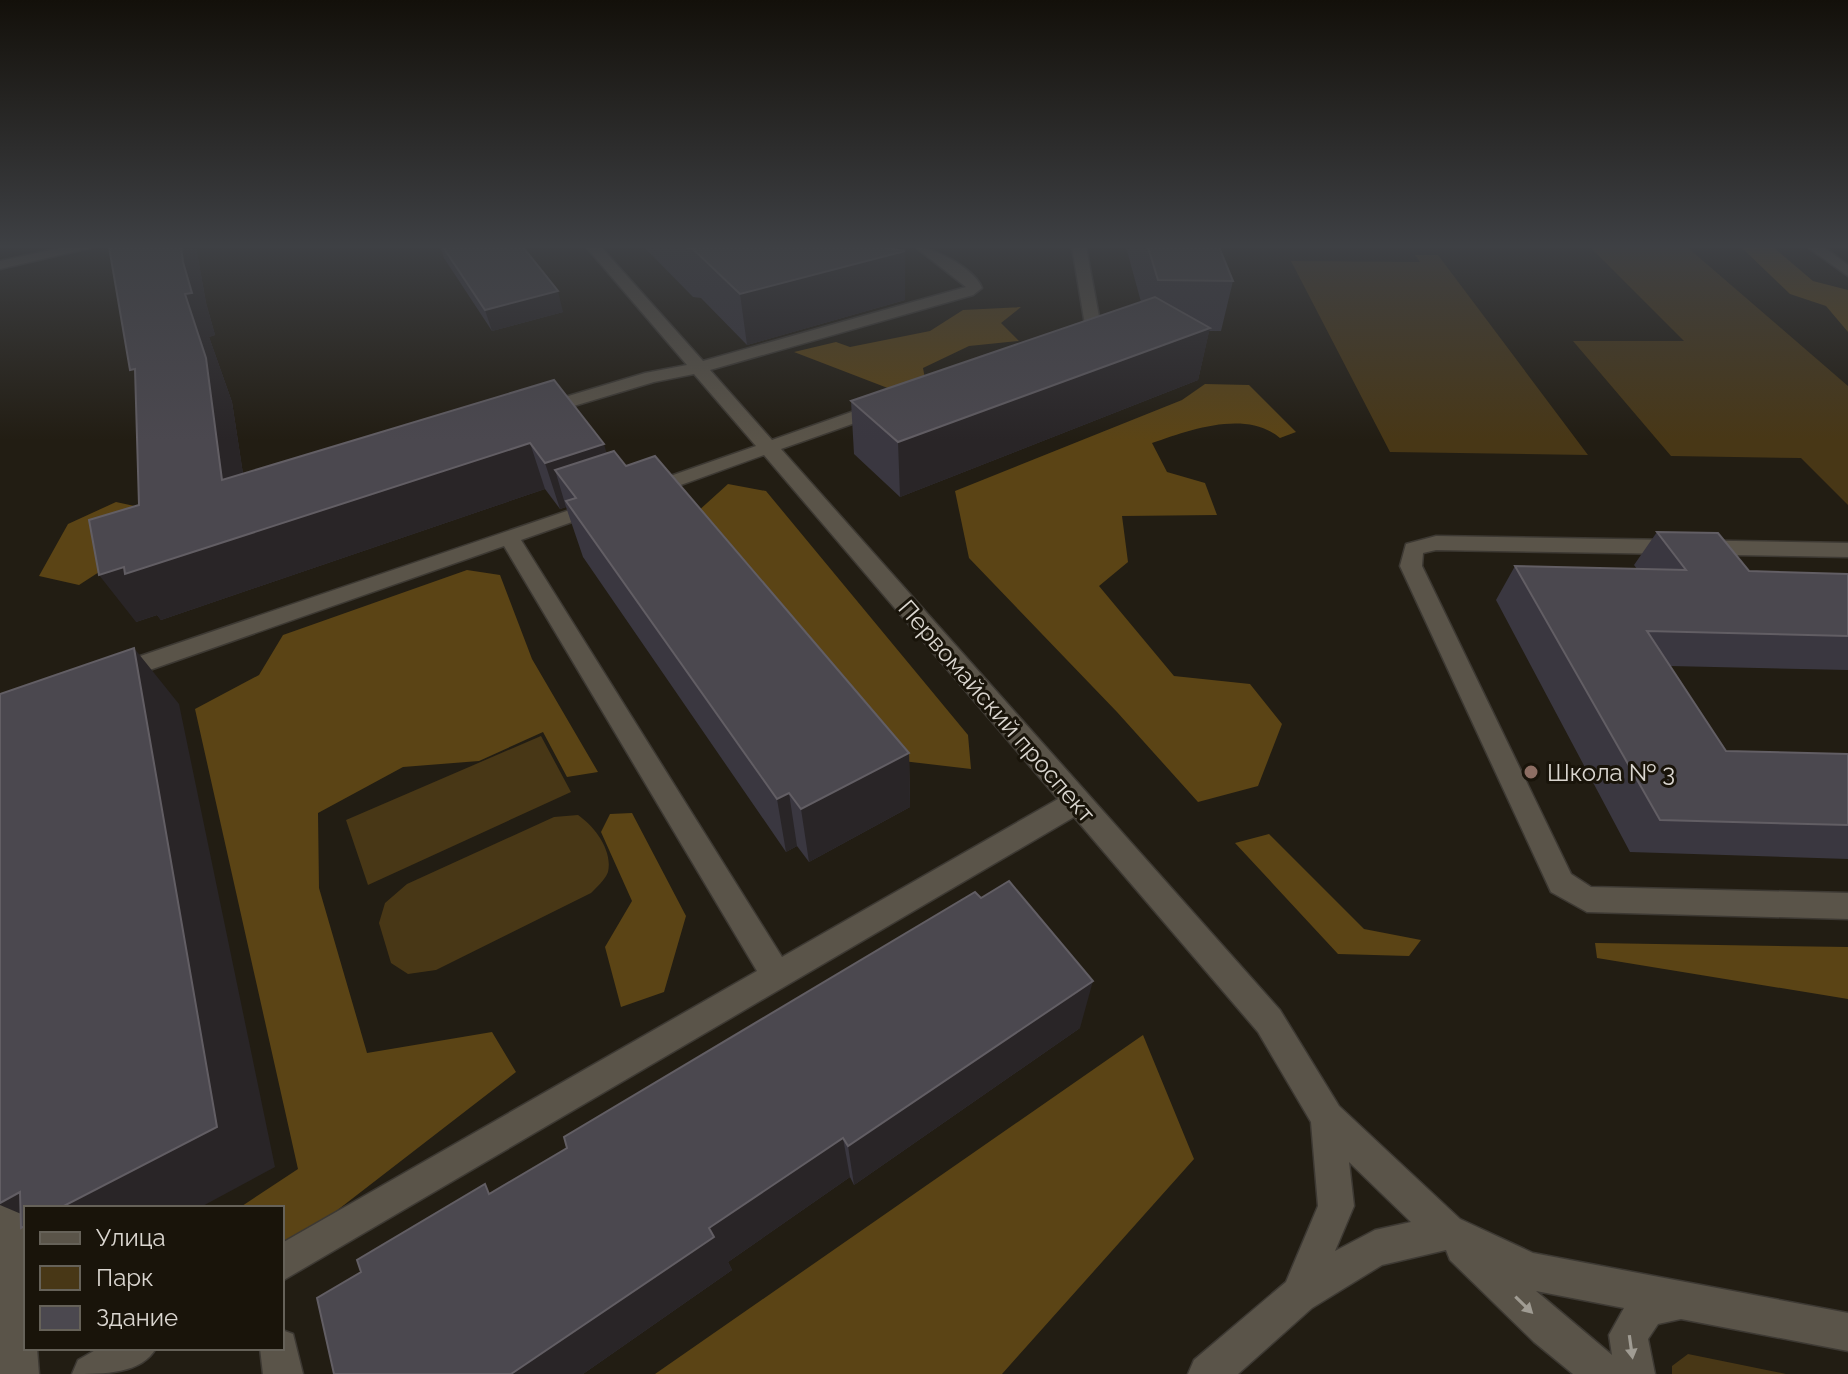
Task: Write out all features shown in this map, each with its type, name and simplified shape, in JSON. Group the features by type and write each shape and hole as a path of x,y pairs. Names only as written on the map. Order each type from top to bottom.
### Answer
{"street":[{"name":"Первомайский проспект","path":"649,311 1269,1021 1327,1118 1336,1206 1299,1295"},
{"path":"530,414 651,377 698,368 900,311"},
{"path":"1050,349 1079,339 1093,327 1090,311"},
{"path":"100,679 905,400"},
{"path":"509,537 777,976"},
{"path":"1848,550 1436,543 1413,549 1411,566 1561,883 1587,899 1848,906"},
{"path":"284,1262 1076,802"},
{"path":"1327,1118 1548,1328 1604,1374"},
{"path":"10,1147 19,1374"},
{"path":"1208,1374 1299,1295 1375,1248 1447,1232 1531,1271 1848,1332"},
{"path":"1635,1374 1628,1335 1647,1307 1683,1302"},
{"path":"92,1374 134,1350"},
{"path":"279,1350 283,1374"}],"green space":[{"path":"1317,311 1480,311 1588,455 1390,452"},
{"path":"1654,311 1761,311 1848,386 1848,505 1801,458 1671,456 1573,341 1684,341"},
{"path":"541,736 571,792 368,885 346,820"},
{"path":"578,815 596,832 608,855 608,872 591,893 436,970 408,974 391,963 379,923 385,903 407,884 554,817"},
{"path":"1688,1354 1786,1374 1672,1374 1672,1366"}],"shaded area":[{"path":"961,311 1016,311 1001,323 1019,341 969,346 923,368 926,384 898,392 794,352 836,342 850,347 930,331"},
{"path":"1830,311 1848,311 1848,332"},
{"path":"1205,384 1249,385 1296,432 1280,438 1266,429 1234,423 1200,428 1152,443 1167,472 1205,483 1217,515 1122,516 1128,562 1099,586 1174,676 1250,684 1282,724 1258,786 1198,802 1117,712 969,558 955,491 1182,400"},
{"path":"728,484 766,491 968,735 971,769 894,760 696,513"},
{"path":"116,502 153,510 130,552 79,585 39,576 68,524"},
{"path":"467,570 500,575 532,659 598,772 567,777 543,732 479,761 403,767 318,813 319,888 367,1053 492,1032 516,1072 300,1239 284,1248 284,1206 242,1206 298,1169 195,709 259,675 283,635"},
{"path":"632,813 686,916 664,992 621,1007 605,947 632,901 601,832 610,814"},
{"path":"1269,834 1364,929 1421,940 1409,956 1338,954 1235,843"},
{"path":"1595,943 1848,947 1848,999 1597,958"},
{"path":"1143,1035 1194,1159 1002,1374 655,1374"}],"building":[{"path":"120,311 191,311 206,358 222,480 554,380 604,444 545,463 530,443 125,574 124,567 99,575 89,520 139,505 135,369 130,370"},
{"path":"1114,311 1180,311 1210,328 898,442 851,401"},
{"path":"614,451 626,466 655,456 909,753 801,809 789,793 777,799 566,501 576,498 555,470"},
{"path":"1657,532 1718,533 1749,571 1848,574 1848,636 1647,631 1726,751 1848,754 1848,825 1660,820 1515,566 1686,570"},
{"path":"134,648 217,1127 64,1206 24,1206 24,1226 21,1228 20,1192 0,1203 0,694"},
{"path":"1009,881 1093,981 848,1146 843,1138 709,1228 714,1237 511,1374 334,1374 317,1298 361,1272 357,1260 485,1184 489,1194 567,1148 564,1137 975,892 981,898"}],"place":[{"name":"Школа № 3","path":"1531,772"}]}
